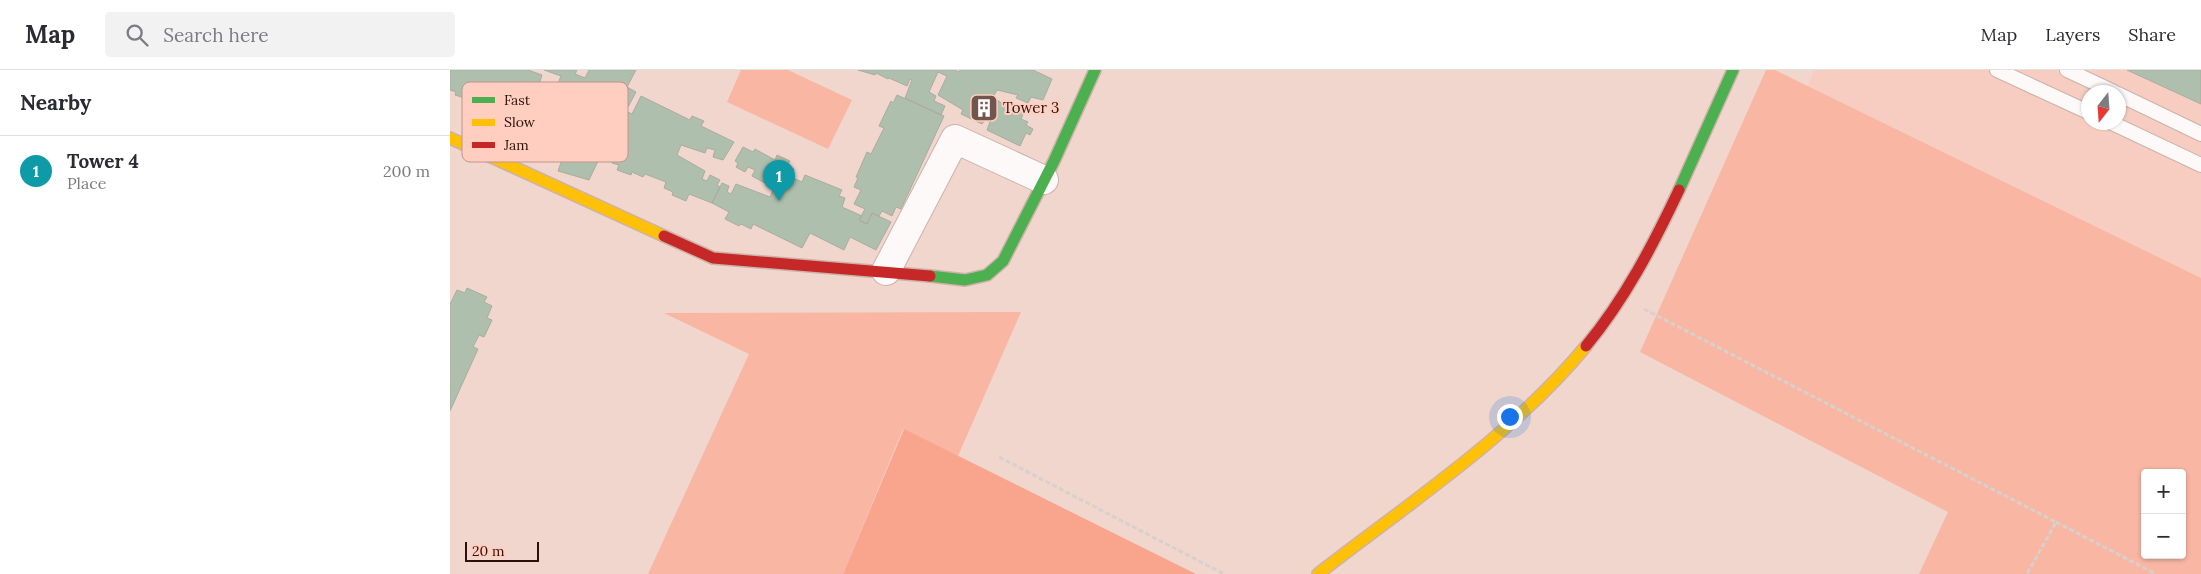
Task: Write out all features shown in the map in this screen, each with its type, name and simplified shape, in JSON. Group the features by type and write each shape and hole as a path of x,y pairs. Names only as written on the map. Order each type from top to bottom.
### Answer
{"street":[{"path":"503,162 714,258 886,271 965,280 987,275 1003,261 1044,180 1095,70"},
{"path":"1318,574 1496,435 1533,403 1596,334 1645,260 1733,70"},
{"path":"450,138 462,143"},
{"path":"886,271 955,139 1044,180"}],"lane":[{"path":"1997,70 2081,109"},
{"path":"2067,70 2099,85"},
{"path":"2126,98 2201,134"},
{"path":"2126,130 2201,165"}],"path":[{"path":"1622,297 2156,574"},
{"path":"999,457 1224,574"},
{"path":"2027,574 2056,522"}],"shaded area":[{"path":"741,70 788,70 852,100 828,149 727,102"},
{"path":"1766,70 1775,70 2201,278 2201,574 1919,574 1948,512 1640,352"},
{"path":"1814,70 2201,70 2201,278 1808,86"},
{"path":"1021,312 958,456 903,429 843,574 648,574 749,354 664,313"},
{"path":"904,429 1196,574 843,574"}],"building":[{"path":"450,70 528,70 542,75 540,82 462,82 462,97 455,95 456,92 450,90"},
{"path":"544,70 577,70 575,74 585,78 589,70 636,70 628,85 628,82 559,82 561,76"},
{"name":"Tower 3","path":"858,70 955,70 959,72 960,70 1033,70 1052,79 1043,100 1031,97 1028,103 1016,98 1018,95 997,90 993,97 1011,110 1012,107 1024,112 1021,119 1028,122 1026,125 1033,129 1030,135 1026,133 1020,146 987,130 990,122 985,120 982,124 961,114 963,110 938,95 947,76 938,72 929,92 936,96 934,101 945,106 941,115 905,98 912,80 910,79 907,86 876,73 875,75"},
{"path":"2127,70 2201,70 2201,104"},
{"path":"628,88 636,92 628,107"},
{"path":"897,95 944,116 901,209 896,207 892,216 882,211 879,216 872,213 867,224 859,220 865,209 854,204 861,190 854,187 858,178 856,177 867,152 871,154 884,128 879,126 891,101 893,103"},
{"path":"641,96 690,120 692,116 704,121 701,126 734,142 723,160 713,157 715,150 707,148 705,153 681,145 677,155 705,171 702,179 707,181 710,175 720,180 717,185 720,187 712,203 689,194 686,201 672,195 673,192 664,188 666,182 645,174 643,177 632,172 631,175 617,170 619,165 612,163 628,162 628,112 632,114"},
{"path":"743,147 753,152 755,149 775,160 777,155 790,161 787,166 794,169 791,177 802,182 805,175 842,190 839,196 845,198 842,207 862,216 859,220 867,224 872,213 891,222 876,250 850,237 844,250 810,233 802,248 753,224 751,229 741,224 739,226 725,219 729,212 712,203 722,183 729,186 727,192 731,194 736,184 770,197 774,188 752,176 755,170 748,167 745,172 736,167 738,163 735,161"},
{"path":"561,162 598,162 589,180 558,171"},
{"path":"467,288 487,297 484,302 492,306 487,318 492,320 484,337 479,335 473,347 478,349 450,411 450,304 457,290 465,293"}],"traffic: fast":[{"path":"930,276 965,280 987,275 1003,261 1054,161 1095,70"},
{"path":"1679,190 1733,70"}],"traffic: slow":[{"path":"450,138 462,143"},
{"path":"502,162 664,236"},
{"path":"1318,574 1459,467 1526,409 1558,378 1586,346"}],"traffic: jam":[{"path":"1586,346 1626,290 1659,231 1679,190"},
{"path":"664,236 713,258 930,276"}],"place":[{"name":"Tower 3","path":"984,108"},
{"name":"Tower 4","path":"779,201"}]}
